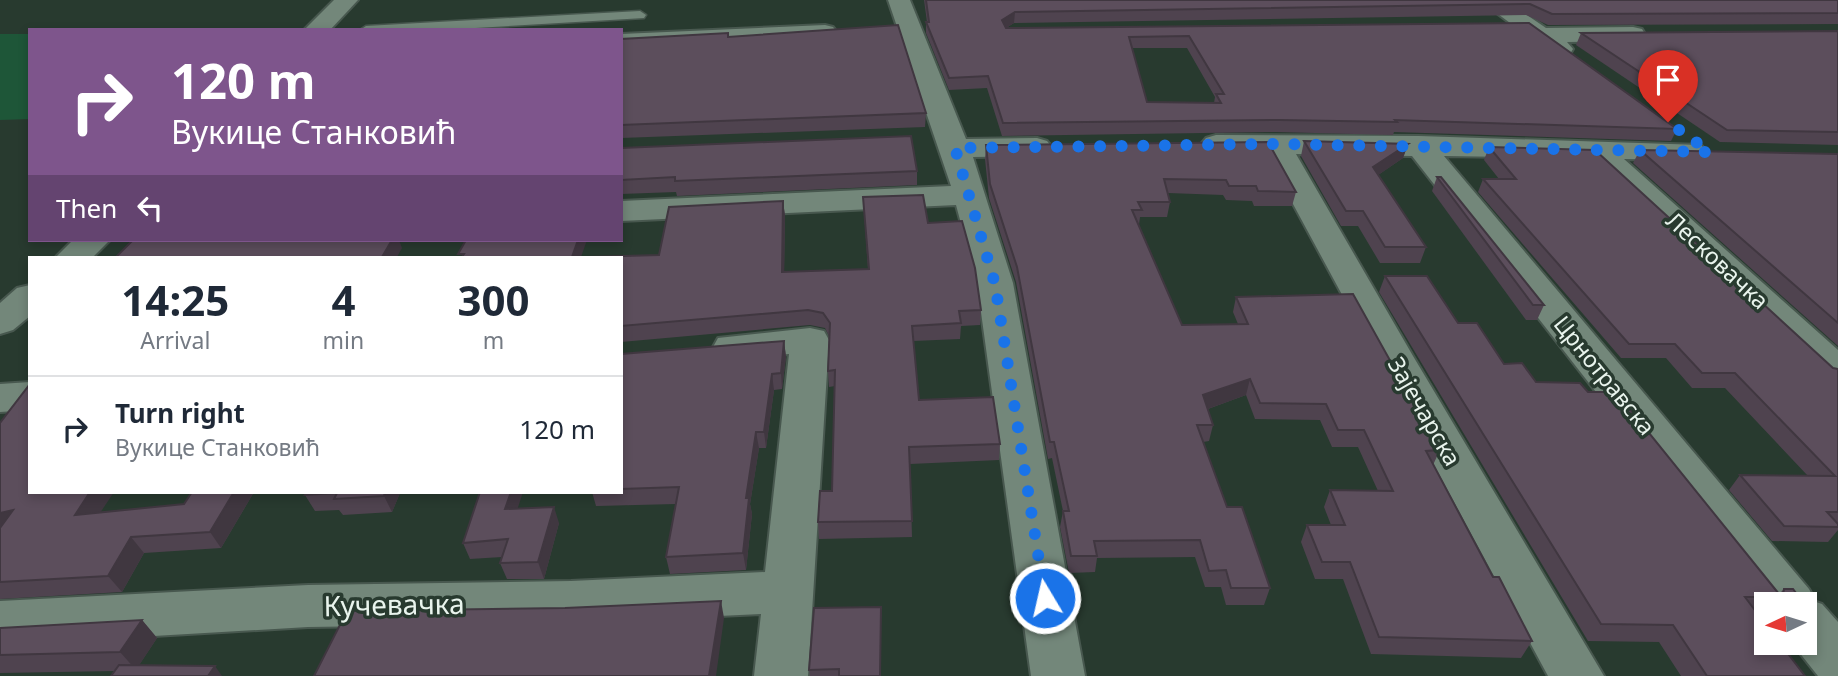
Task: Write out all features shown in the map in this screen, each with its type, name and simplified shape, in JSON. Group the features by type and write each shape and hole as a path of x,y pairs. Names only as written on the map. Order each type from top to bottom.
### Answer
{"street":[{"path":"318,28 347,0"},
{"path":"899,0 943,141 970,195 995,284 1058,676"},
{"path":"1488,13 1534,29 1586,66"},
{"path":"880,29 908,28"},
{"path":"1534,29 1662,34"},
{"path":"628,41 853,31"},
{"path":"1192,145 1419,145 1716,152 1676,128"},
{"path":"943,141 1067,146"},
{"name":"Зајечарска","path":"1276,144 1393,356 1577,676"},
{"name":"Црнотравска","path":"1419,145 1781,592"},
{"name":"Лесковачка","path":"1596,149 1838,372"},
{"path":"623,211 970,195"},
{"path":"75,256 91,242"},
{"path":"0,323 28,298"},
{"path":"691,350 810,340 781,676"},
{"path":"0,398 28,396"},
{"name":"Кучевачка","path":"0,623 307,606 571,602 789,592"},
{"path":"1817,636 1838,661"}],"lane":[{"path":"628,41 643,0"},
{"path":"402,28 639,15"}],"green space":[{"path":"0,34 28,34 28,119 0,120"}],"building":[{"path":"926,0 1838,0 1838,13 1552,14 1530,4 1015,12 1002,20 1006,28 1529,23 1677,129 1395,120 1397,122 1279,120 1003,123 988,76 949,78 926,22 929,22","holes":["1189,36 1224,94 1216,94 1221,103 1147,102 1129,37"]},
{"path":"898,25 926,113 623,125 623,39 728,33 728,37"},
{"path":"1838,31 1838,132 1727,130 1581,33"},
{"path":"911,136 917,171 675,181 675,177 623,180 623,148"},
{"path":"1304,141 1408,144 1373,167 1426,247 1385,247 1363,211 1346,211"},
{"path":"1268,142 1296,192 1258,191 1256,186 1229,186 1226,180 1164,179 1170,202 1138,202 1142,210 1132,210 1182,325 1248,324 1236,297 1353,294 1440,450 1426,451 1493,577 1499,577 1532,641 1379,637 1350,562 1322,562 1307,525 1345,525 1330,490 1393,491 1364,430 1338,430 1326,404 1260,403 1250,379 1203,395 1213,425 1197,425 1227,507 1242,507 1270,588 1231,588 1226,570 1209,571 1200,540 1094,541 1097,556 1071,556 1063,511 1069,511 1054,442 1050,442 1017,267 990,184 986,145"},
{"path":"1489,147 1595,150 1833,368 1838,369 1838,512 1827,512 1838,527 1784,526 1740,475 1835,476 1735,373 1702,373 1675,344 1629,344 1483,179 1516,179"},
{"path":"1640,150 1838,154 1838,323"},
{"path":"1437,177 1441,177 1544,305 1533,305"},
{"path":"923,195 928,223 962,221 975,268 981,310 959,311 961,323 912,326 919,400 993,397 1000,444 909,447 912,521 818,522 820,491 832,491 835,370 828,371 830,323 823,313 808,310 623,326 623,256 659,255 669,207 783,201 782,272 869,269 863,197"},
{"path":"131,242 391,242 383,256 117,256"},
{"path":"465,242 577,242 572,256 458,254"},
{"path":"1385,276 1427,276 1458,323 1477,323 1504,364 1522,363 1536,382 1580,383 1588,392 1616,392 1777,592 1754,592 1754,597 1745,597 1754,609 1754,655 1789,655 1805,676 1707,676 1673,625 1601,624"},
{"path":"784,341 781,373 772,374 764,432 756,432 746,498 749,498 743,553 666,557 679,487 623,489 623,354"},
{"path":"28,387 28,494 89,494 75,515 184,504 191,494 233,494 210,532 131,537 108,576 0,582 0,528 13,510 0,513 0,423"},
{"path":"336,494 384,494 384,496 334,499"},
{"path":"479,494 510,494 505,509 554,507 538,562 500,563 508,539 463,543"},
{"path":"1784,589 1793,589 1795,592 1784,592"},
{"path":"721,601 709,676 314,676 347,611 565,608"},
{"path":"881,607 880,676 839,676 839,669 809,670 814,608"},
{"path":"142,620 120,652 0,655 0,628"},
{"path":"119,665 215,666 208,676 111,676"}],"route":[{"path":"1045,598 995,284 955,148 1276,144 1710,152 1668,122"}]}
